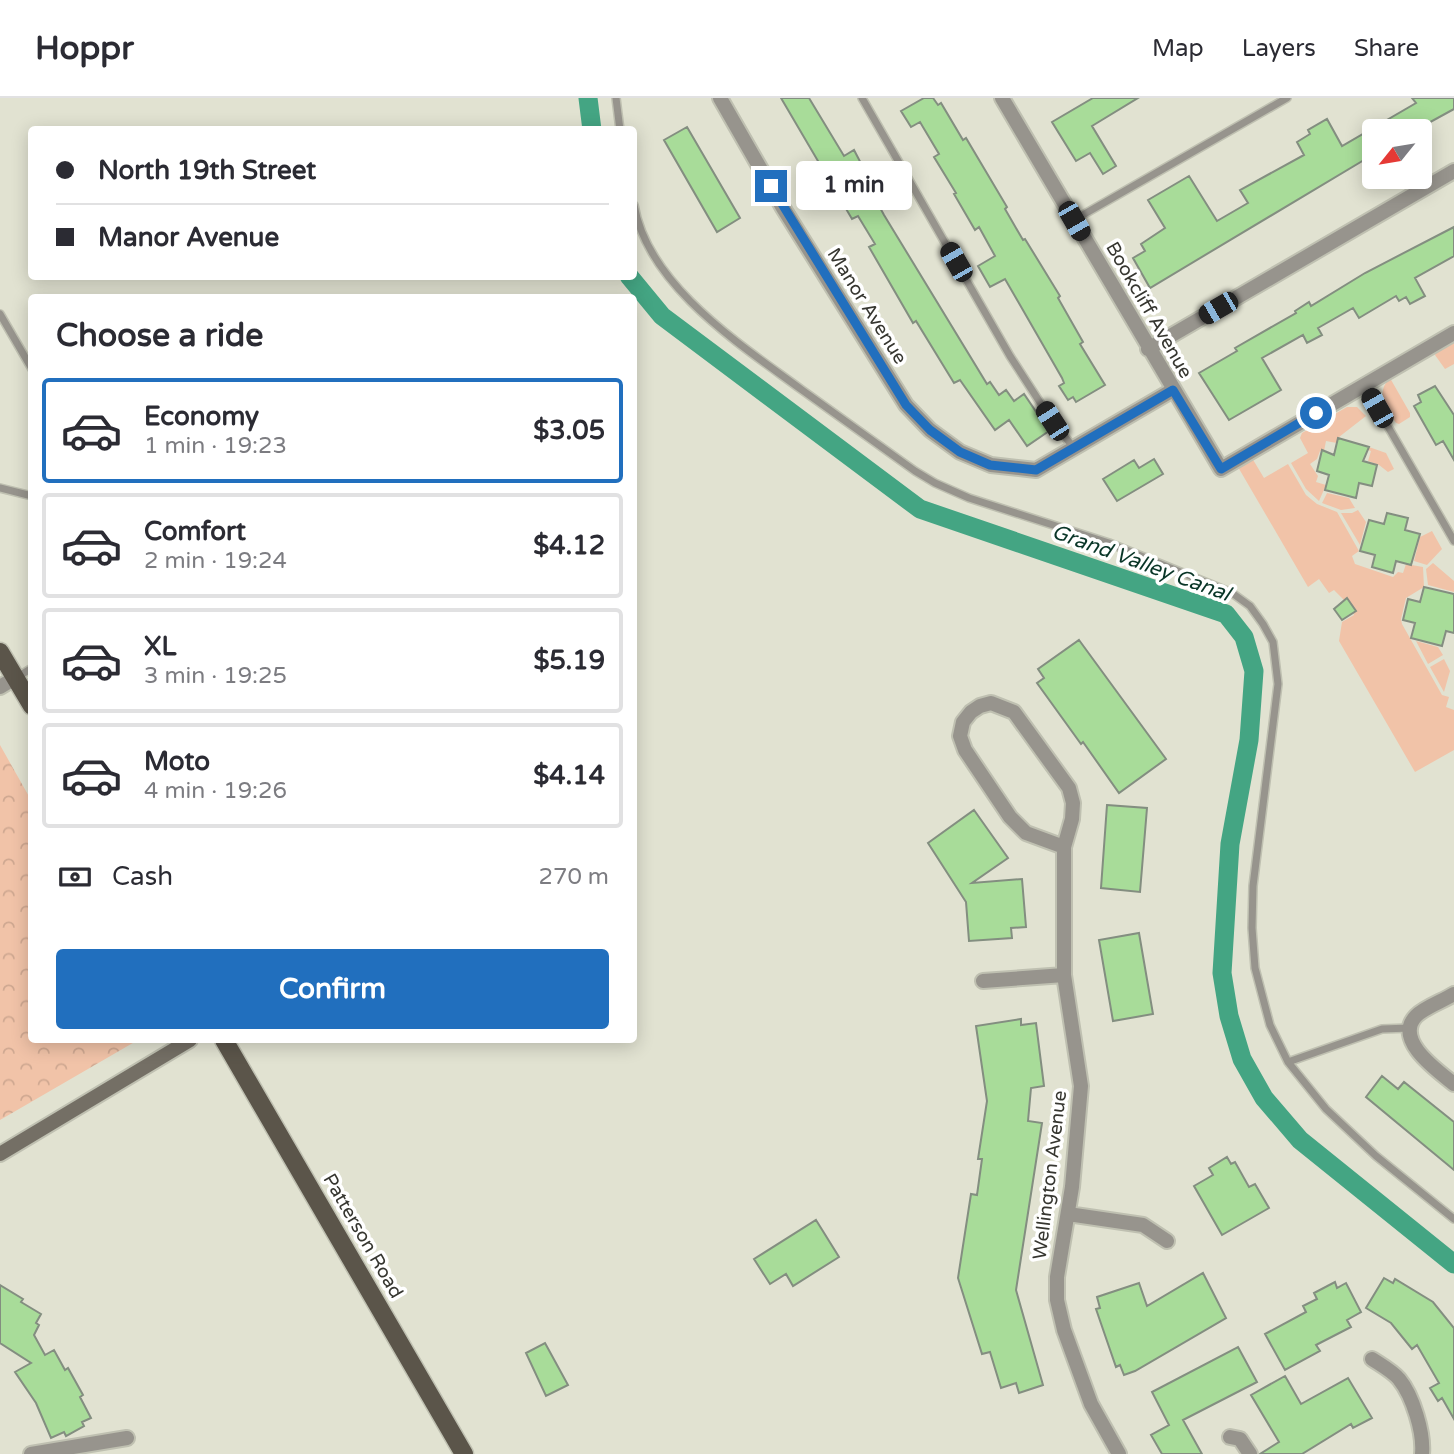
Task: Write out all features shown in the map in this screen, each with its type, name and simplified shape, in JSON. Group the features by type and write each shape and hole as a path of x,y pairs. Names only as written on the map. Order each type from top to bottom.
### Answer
{"main road":[{"path":"0,652 8,683 28,702"},
{"path":"0,1154 185,1043"},
{"name":"Patterson Road","path":"226,1043 464,1454"}],"street":[{"name":"Manor Avenue","path":"720,98 783,208 906,405 930,430 960,452 990,465 1036,470 1074,448"},
{"name":"Bookcliff Avenue","path":"1005,99 1148,349 1221,469 1364,385"},
{"path":"1148,349 1454,171"},
{"path":"1364,385 1454,333"},
{"path":"1074,448 1173,390"},
{"name":"Wellington Avenue","path":"1064,847 1026,832 1010,817 965,750 960,736 963,722 980,706 991,704 1014,712 1069,788 1073,803 1072,819 1064,847 1064,975 1081,1086 1079,1128 1057,1277 1057,1300 1064,1330 1091,1404 1119,1454"},
{"path":"984,981 1064,975"},
{"path":"1454,994 1416,1016 1409,1028 1413,1045 1427,1063 1454,1084"},
{"path":"1068,1214 1143,1225 1167,1241"},
{"path":"1372,1359 1399,1379 1408,1394 1424,1440 1422,1454"},
{"path":"1230,1437 1240,1440 1250,1454"},
{"path":"31,1454 127,1438"}],"lane":[{"path":"615,98 619,126"},
{"path":"862,98 1010,356 1052,421 1074,448"},
{"path":"1074,221 1286,98"},
{"path":"637,213 651,252 680,290 720,330 915,471 969,498 1109,543 1232,593 1250,606 1264,624 1273,642 1278,684 1254,886 1252,928 1255,968 1270,1026 1288,1062 1326,1110 1454,1219"},
{"path":"0,314 28,362"},
{"path":"1364,385 1454,541"},
{"path":"0,488 28,495"},
{"path":"8,683 28,670"},
{"path":"1288,1062 1382,1029 1409,1028"}],"green space":[{"path":"1454,341 1454,364 1445,369 1435,355"},
{"path":"1390,378 1410,413 1410,417 1399,424 1389,411 1383,395 1383,389"},
{"path":"1347,407 1357,407 1366,416 1339,437 1337,443 1326,441 1324,451 1320,451 1317,459 1310,464 1318,476 1316,482 1326,485 1319,501 1306,489 1291,463 1308,453 1300,438 1302,433"},
{"path":"1369,447 1386,453 1394,469 1388,472 1368,461 1371,451 1368,450"},
{"path":"1252,458 1264,478 1288,464 1306,495 1317,504 1337,512 1359,551 1352,556 1355,564 1393,577 1398,572 1403,573 1406,564 1423,567 1424,587 1406,598 1401,619 1442,695 1449,697 1446,707 1454,710 1454,750 1415,772 1339,641 1342,622 1354,615 1356,610 1348,599 1345,601 1334,590 1329,593 1319,579 1308,587 1238,467"},
{"path":"1327,493 1349,498 1355,508 1341,510 1322,503"},
{"path":"1358,510 1366,522 1360,545 1341,513"},
{"path":"1432,531 1442,549 1427,565 1414,561 1420,537"},
{"path":"1433,563 1454,581 1454,592 1428,585 1426,569"},
{"path":"1416,641 1438,647 1443,655 1428,664"},
{"path":"1444,659 1450,671 1444,692 1430,667"},
{"path":"0,745 28,795 28,1043 133,1043 0,1120"}],"building":[{"path":"781,98 809,98 844,156 854,150 865,171 861,173 884,215 987,384 990,382 999,395 1006,390 1014,401 1024,394 1049,431 1027,446 1009,420 995,430 960,380 954,383 916,321 913,323 869,247 875,244 858,216 852,219"},
{"path":"924,98 933,98 938,105 941,103 963,140 966,138 1007,207 1005,209 1023,240 1025,239 1060,296 1058,298 1083,342 1080,344 1105,385 1076,402 1073,397 1068,400 1059,386 1064,383 1062,378 1005,279 990,287 978,266 995,256 979,227 975,230 954,194 956,193 934,157 939,154 920,122 911,127 901,111"},
{"path":"1093,98 1138,98 1092,126 1116,166 1103,174 1090,153 1076,161 1052,122"},
{"path":"1412,98 1454,98 1454,109 1432,121 1388,119 1416,103"},
{"path":"1327,119 1342,146 1362,134 1362,161 1150,288 1133,258 1145,251 1141,244 1165,228 1148,200 1189,176 1217,221 1248,203 1240,190 1304,155 1297,142 1310,134 1308,130"},
{"path":"687,127 740,218 717,232 664,140"},
{"path":"1454,227 1454,256 1415,278 1425,296 1410,304 1406,297 1399,301 1396,296 1359,318 1353,308 1318,328 1322,335 1307,343 1303,335 1262,358 1281,390 1229,420 1199,373 1237,351 1235,348 1296,313 1295,311 1309,302 1311,306 1365,273"},
{"path":"1435,386 1454,415 1454,460 1443,441 1436,445 1414,406 1421,402 1418,395"},
{"path":"1338,438 1369,447 1363,461 1377,465 1372,486 1359,483 1356,498 1325,490 1329,475 1317,471 1322,450 1334,455"},
{"path":"1154,459 1163,474 1117,501 1103,479 1134,460 1139,468"},
{"path":"1387,513 1408,518 1405,530 1420,534 1411,565 1396,561 1393,573 1372,567 1375,555 1360,551 1369,520 1384,524"},
{"path":"1424,587 1454,594 1454,633 1446,631 1442,646 1411,638 1415,623 1403,620 1408,599 1420,602"},
{"path":"1347,598 1356,611 1342,620 1334,609"},
{"path":"1079,640 1166,759 1119,793 1037,683 1044,678 1038,669"},
{"path":"1107,805 1147,808 1140,892 1101,888"},
{"path":"974,810 1008,858 972,883 1022,879 1026,927 1011,928 1012,938 969,941 966,902 928,843"},
{"path":"1139,933 1153,1014 1113,1021 1099,940"},
{"path":"1021,1019 1021,1025 1036,1023 1044,1086 1031,1088 1028,1121 1042,1123 1016,1290 1043,1385 1019,1393 1016,1383 1001,1388 990,1352 982,1354 958,1278 971,1194 977,1195 982,1159 978,1159 987,1101 976,1026"},
{"path":"1382,1076 1398,1089 1404,1082 1454,1122 1454,1170 1366,1097"},
{"path":"1227,1157 1231,1164 1235,1162 1249,1187 1255,1184 1269,1208 1222,1235 1194,1186 1213,1175 1209,1168"},
{"path":"816,1220 839,1257 793,1286 786,1274 770,1284 754,1259"},
{"path":"1203,1273 1226,1318 1124,1375 1120,1365 1116,1367 1096,1309 1100,1308 1097,1297 1139,1283 1147,1306"},
{"path":"1384,1278 1393,1283 1395,1279 1433,1302 1454,1328 1454,1419 1442,1398 1438,1401 1430,1388 1439,1383 1417,1345 1412,1349 1391,1323 1366,1308"},
{"path":"1335,1282 1337,1288 1346,1283 1361,1312 1347,1320 1351,1327 1316,1345 1320,1351 1285,1370 1265,1334 1306,1312 1303,1306 1317,1299 1314,1293"},
{"path":"0,1285 41,1314 34,1335 45,1355 54,1350 83,1395 80,1397 91,1418 82,1422 84,1426 66,1436 64,1432 51,1438 36,1403 15,1372 31,1363 0,1343"},
{"path":"545,1343 568,1385 546,1396 526,1353"},
{"path":"1238,1347 1257,1382 1183,1420 1202,1454 1162,1454 1151,1435 1169,1425 1152,1392"},
{"path":"1285,1376 1301,1404 1348,1378 1372,1418 1353,1428 1351,1424 1302,1454 1260,1454 1279,1442 1251,1395"}],"waterway":[{"name":"Grand Valley Canal","path":"588,98 592,126"},
{"name":"Grand Valley Canal","path":"632,280 662,316 920,509 1226,614 1244,637 1254,671 1249,740 1230,844 1222,973 1229,1016 1242,1059 1264,1098 1300,1140 1454,1264"}],"route":[{"path":"771,186 906,405 930,430 960,452 990,465 1036,470 1173,390 1221,469 1316,413"}]}
